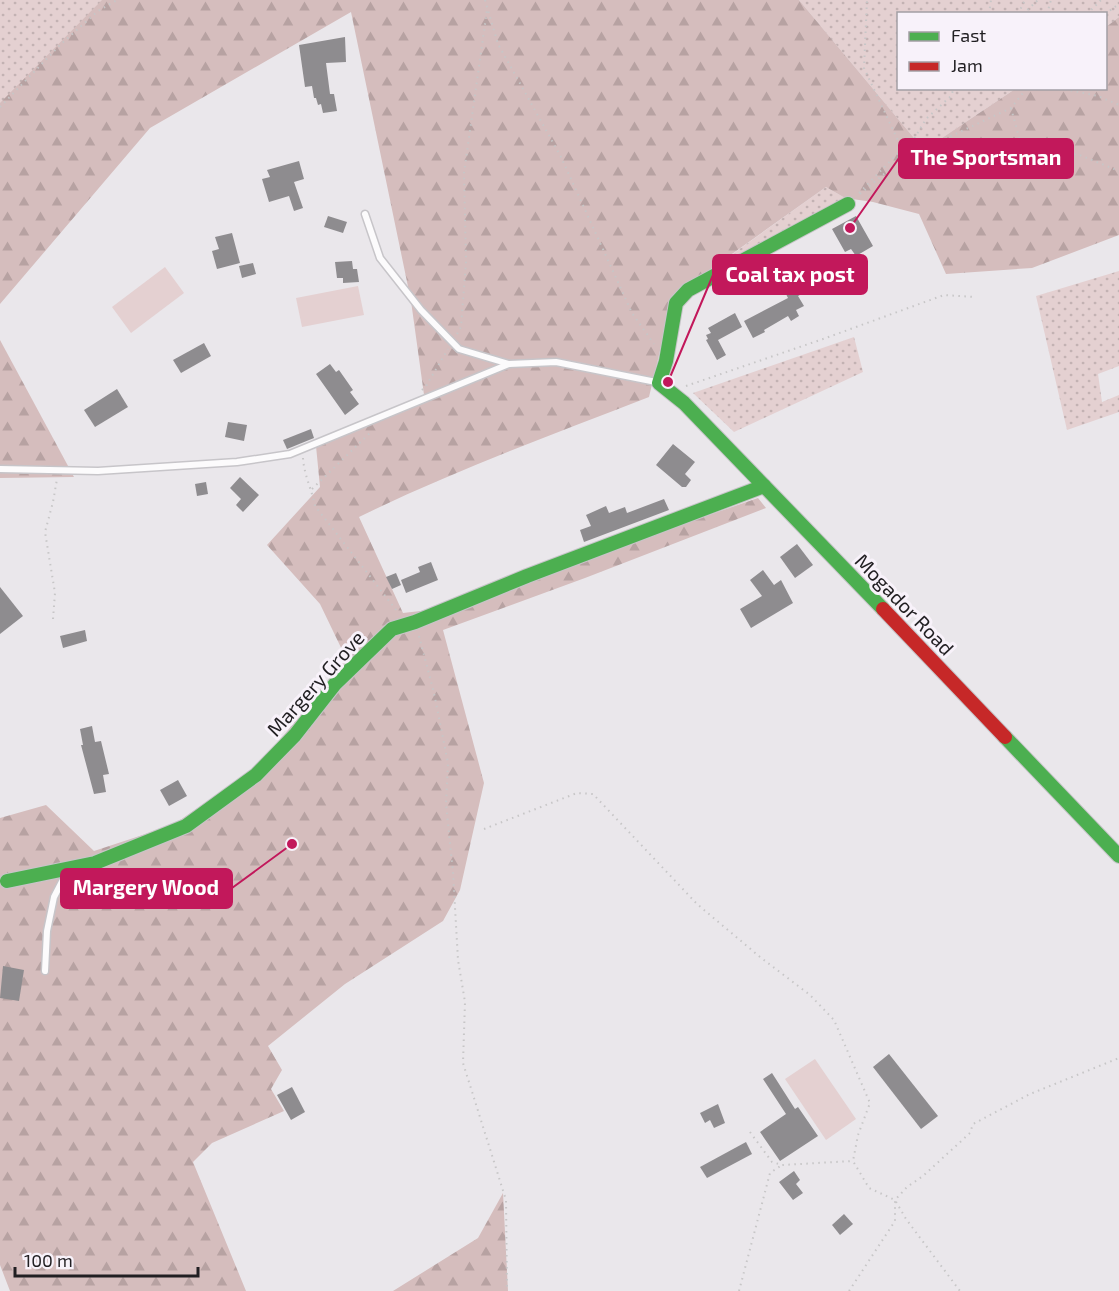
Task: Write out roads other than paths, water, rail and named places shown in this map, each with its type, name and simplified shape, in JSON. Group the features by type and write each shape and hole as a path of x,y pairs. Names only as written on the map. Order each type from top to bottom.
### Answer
{"street":[{"path":"664,387 676,303 688,290 849,204"},
{"name":"Mogador Road","path":"664,387 684,403 1119,856"},
{"name":"Margery Grove","path":"7,881 95,864 186,826 256,775 295,735 335,684 392,629 764,486"}],"lane":[{"path":"365,214 380,258 421,310 459,349 509,364 556,362 664,387"},
{"path":"0,469 98,471 237,462 290,454 303,451 509,364"},
{"path":"45,971 47,930 54,897 68,869"}],"place":[{"name":"The Sportsman","path":"850,228"},
{"name":"Coal tax post","path":"668,382"},
{"name":"Margery Wood","path":"292,844"}]}
